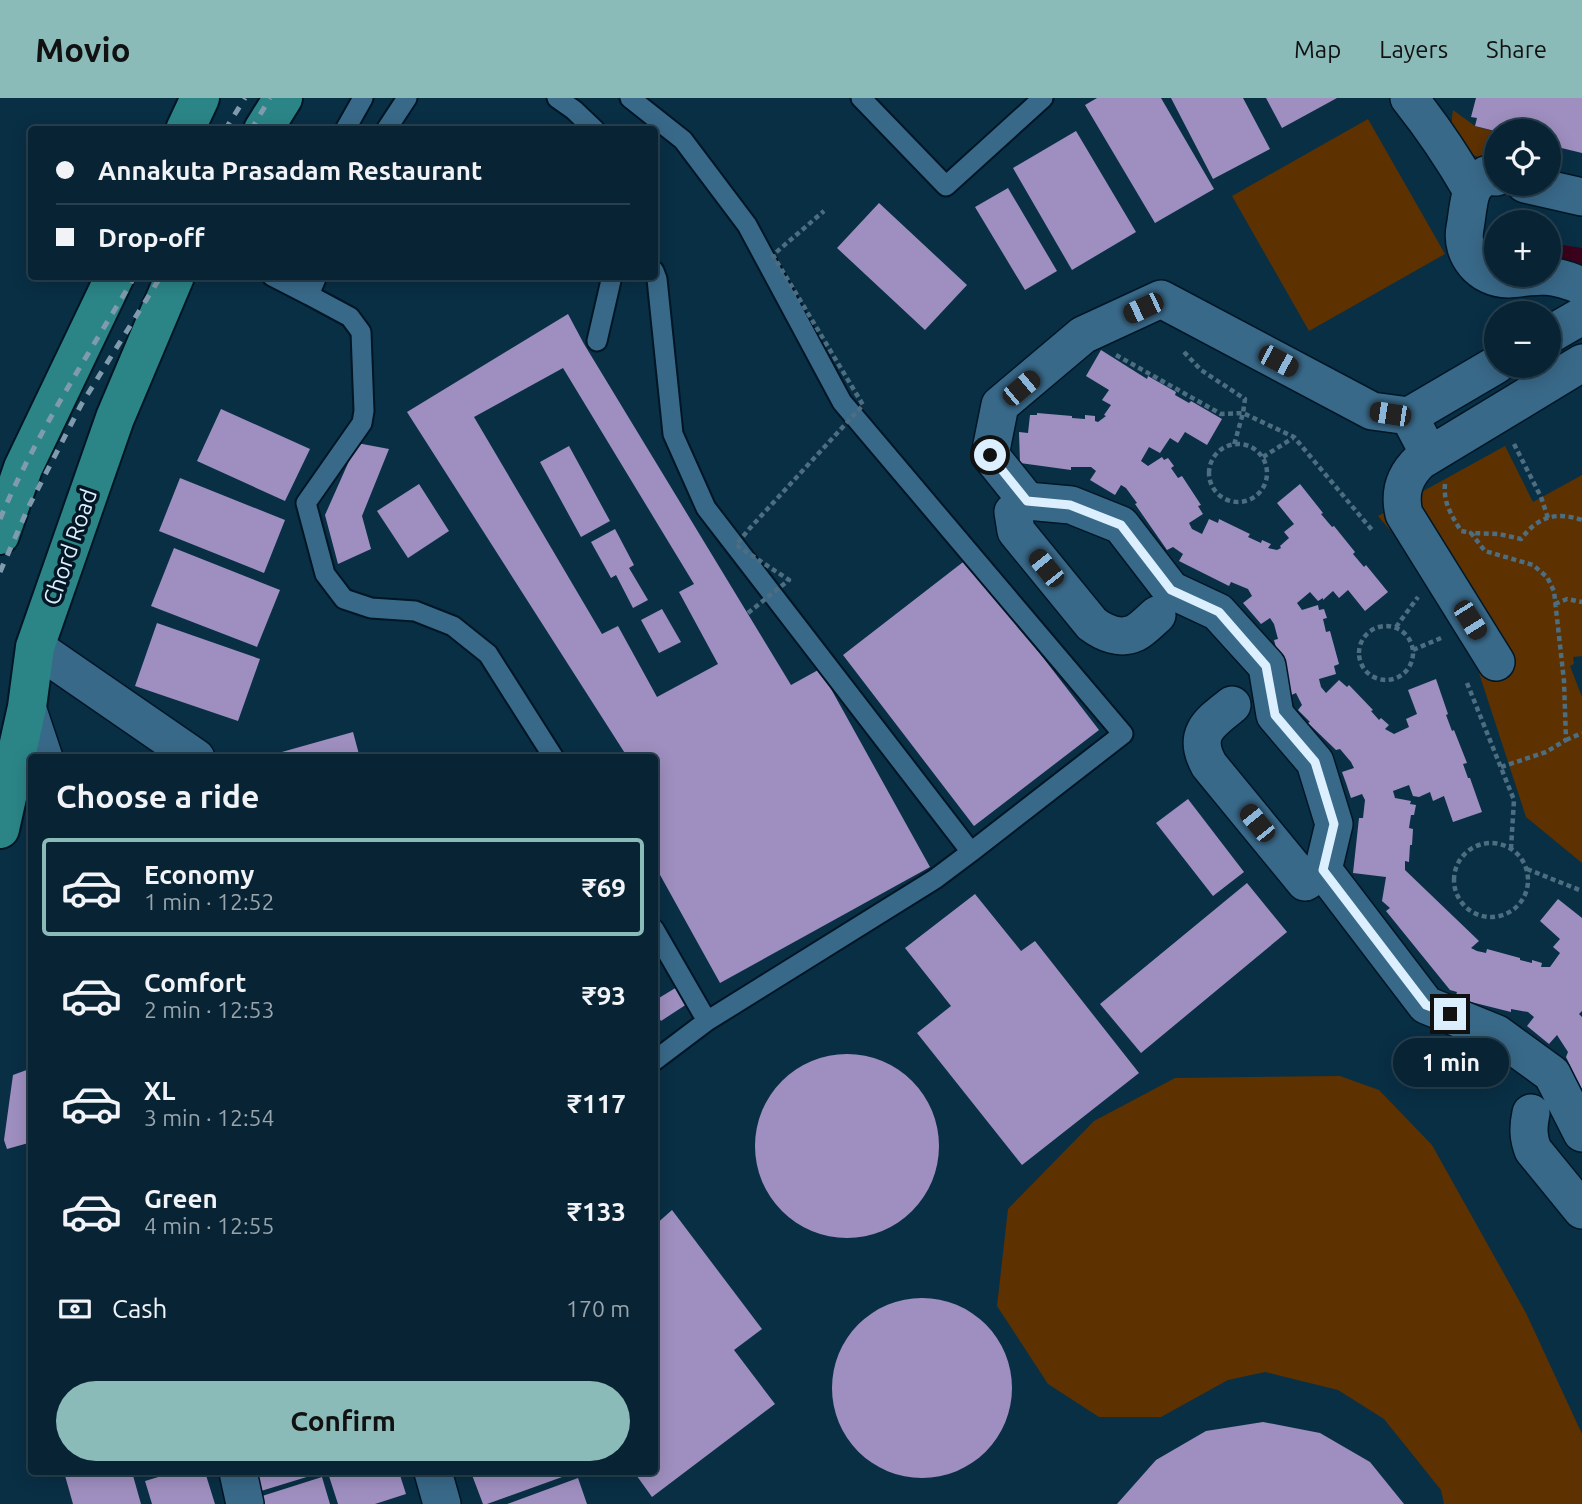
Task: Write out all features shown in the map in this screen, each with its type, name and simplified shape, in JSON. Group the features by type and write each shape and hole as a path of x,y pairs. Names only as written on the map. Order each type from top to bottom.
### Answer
{"main road":[{"path":"187,126 200,98"},
{"path":"266,126 283,98"},
{"path":"0,535 23,467 113,280"},
{"name":"Chord Road","path":"0,829 27,707 35,647 115,418 173,280"}],"street":[{"path":"1409,98 1456,162 1484,180"},
{"path":"1484,184 1463,238 1472,261 1481,270 1506,279 1549,276 1582,286"},
{"path":"1561,192 1582,197"},
{"path":"1027,501 990,455 1000,405 1083,335 1161,299 1372,411 1409,416 1484,372"},
{"path":"1561,328 1582,316"},
{"path":"1479,666 1392,527 1401,503 1405,479 1411,469 1429,454 1579,372"},
{"path":"1409,416 1429,454"},
{"path":"1157,615 1136,632 1124,635 1102,631 1092,624 1016,531 1013,512 1027,501 1070,505 1121,525 1171,590 1219,612 1266,666 1275,715 1315,762 1334,824 1323,870 1305,882 1209,765 1204,754 1204,732 1209,724 1232,705"},
{"path":"35,647 190,754"},
{"path":"27,707 43,754"},
{"path":"1323,870 1426,1005 1497,1034 1552,1074 1582,1133"},
{"path":"1531,1113 1528,1139 1533,1150 1582,1210"},
{"path":"239,1475 245,1504"}],"lane":[{"path":"347,126 363,98"},
{"path":"389,126 407,98"},
{"path":"556,98 591,126"},
{"path":"630,98 683,141 747,225 842,402 1123,734 935,878 707,1021 658,1058"},
{"path":"861,98 946,186 1043,98"},
{"path":"280,280 350,317 360,332 364,411 362,423 306,503 325,574 344,599 371,608 415,611 453,626 488,653 551,754"},
{"path":"309,295 315,280"},
{"path":"597,341 610,280"},
{"path":"657,280 673,435 706,508 971,852"},
{"path":"658,936 707,1021"}],"path":[{"path":"748,613 789,580 736,545 863,405 772,255 824,211"},
{"path":"1178,345 1201,370 1245,399 1234,445"},
{"path":"1115,354 1221,414 1243,413 1294,437 1392,527"},
{"path":"1263,457 1294,437"},
{"path":"1512,440 1541,497 1548,518"},
{"path":"1234,445 1255,449 1263,457 1266,467 1266,479 1261,491 1251,499 1239,502 1218,494 1210,475 1211,464 1216,455 1224,448 1234,445"},
{"path":"1566,740 1564,681 1554,591 1547,577 1533,565 1485,551 1472,533 1499,534 1521,539 1529,528 1541,520 1568,516 1582,520"},
{"path":"1396,627 1423,590"},
{"path":"1555,604 1567,599 1582,602"},
{"path":"1377,627 1396,627 1411,641 1412,662 1406,672 1396,679 1384,681 1373,678 1364,671 1359,662 1361,640 1377,627"},
{"path":"1413,650 1448,635"},
{"path":"1479,666 1501,767 1514,800 1511,848"},
{"path":"1501,767 1546,752 1582,733"},
{"path":"1486,843 1499,843 1511,848 1521,857 1527,869 1529,883 1518,907 1494,918 1469,911 1454,891 1453,878 1462,855 1473,847 1486,843"},
{"path":"1527,869 1582,891"}],"shaded area":[{"path":"1453,110 1475,126 1484,129 1484,158 1468,152 1461,146 1453,131"},
{"path":"1368,119 1445,254 1309,331 1232,196"},
{"path":"1561,245 1582,248 1582,270 1561,264"},
{"path":"1505,446 1533,502 1582,475 1582,656 1573,657 1574,664 1570,666 1582,697 1582,863 1526,817 1465,630 1427,573 1378,516"},
{"path":"1340,1076 1379,1090 1432,1145 1526,1313 1582,1434 1582,1504 1444,1504 1441,1490 1384,1419 1338,1390 1265,1372 1228,1380 1161,1417 1099,1417 1048,1384 997,1306 1008,1209 1094,1121 1175,1078"}],"building":[{"path":"1097,98 1161,98 1214,189 1155,223 1085,105"},
{"path":"1171,98 1243,98 1270,149 1213,179"},
{"path":"1266,98 1337,98 1282,128"},
{"path":"1476,98 1582,98 1582,153 1561,148 1561,119 1484,119 1484,128 1475,126 1477,118 1471,117"},
{"path":"1076,131 1136,232 1072,270 1013,168"},
{"path":"1008,188 1057,271 1025,290 975,207"},
{"path":"879,203 967,285 925,330 837,248"},
{"path":"568,314 791,685 820,669 930,867 720,983 658,871 658,754 625,754 407,412","holes":["563,368 694,584 679,592 718,664 657,697 618,626 602,634 474,417"]},
{"path":"1101,350 1147,379 1148,376 1176,392 1175,395 1189,403 1191,401 1222,419 1207,445 1185,432 1178,443 1170,438 1160,453 1149,447 1141,461 1148,466 1162,457 1164,460 1168,458 1178,478 1182,476 1201,505 1198,506 1203,514 1189,523 1192,529 1202,534 1209,519 1218,523 1219,519 1250,534 1248,537 1271,544 1268,548 1277,550 1289,538 1284,532 1294,524 1277,503 1300,484 1323,513 1321,514 1355,552 1353,554 1364,567 1366,565 1388,592 1365,611 1348,590 1339,598 1333,591 1318,601 1310,592 1297,603 1302,610 1318,605 1319,610 1324,609 1327,618 1323,619 1326,632 1330,631 1339,664 1334,666 1336,674 1319,679 1321,687 1326,693 1339,680 1347,687 1349,685 1379,720 1381,718 1389,725 1385,729 1394,734 1409,727 1406,719 1417,714 1408,690 1436,679 1448,714 1446,715 1467,763 1463,764 1482,812 1453,822 1444,796 1433,801 1430,792 1419,797 1413,796 1409,785 1393,791 1395,798 1411,801 1410,804 1416,805 1414,815 1411,815 1409,828 1413,829 1412,845 1409,862 1405,861 1405,870 1479,941 1471,948 1477,951 1486,953 1487,949 1520,960 1542,963 1541,967 1550,967 1560,953 1553,947 1560,939 1540,921 1558,899 1582,918 1582,1011 1579,1014 1582,1017 1582,1090 1566,1057 1568,1052 1557,1035 1549,1044 1527,1026 1534,1017 1528,1012 1511,1009 1511,1012 1455,998 1457,992 1450,990 1386,911 1390,908 1382,901 1386,877 1353,873 1359,818 1363,818 1365,800 1362,794 1351,798 1342,772 1354,768 1340,749 1336,750 1308,723 1310,722 1298,710 1302,705 1296,693 1289,696 1274,640 1278,639 1274,624 1270,618 1261,624 1243,603 1252,596 1248,589 1231,582 1229,586 1179,561 1183,554 1173,547 1167,550 1126,488 1121,485 1115,495 1090,480 1096,471 1091,467 1071,467 1071,470 1020,463 1019,432 1028,433 1030,415 1037,413 1085,419 1085,415 1095,416 1095,421 1098,422 1106,416 1104,415 1111,405 1102,400 1109,390 1086,376"},
{"path":"221,409 310,449 285,501 197,461"},
{"path":"357,443 389,449 362,516 371,549 338,564 325,515"},
{"path":"569,446 610,521 581,537 540,462"},
{"path":"180,478 285,520 264,573 159,531"},
{"path":"419,484 449,531 408,558 377,511"},
{"path":"615,529 634,565 629,568 648,600 633,608 616,575 611,578 591,542"},
{"path":"174,548 280,590 257,647 151,606"},
{"path":"967,559 1099,730 974,826 843,655"},
{"path":"662,609 681,642 659,653 641,620"},
{"path":"157,623 260,659 238,721 135,686"},
{"path":"353,732 359,754 275,754"},
{"path":"1188,799 1244,872 1213,896 1156,823"},
{"path":"1247,883 1287,932 1141,1053 1100,1004"},
{"path":"975,894 1021,951 1035,941 1139,1073 1022,1165 917,1033 951,1006 905,948"},
{"path":"677,987 687,1004 661,1021 658,1016 658,999"},
{"path":"847,1054 882,1061 898,1069 912,1081 924,1095 932,1111 939,1146 932,1181 924,1197 912,1211 898,1223 882,1231 847,1238 812,1231 796,1223 782,1211 770,1197 762,1181 755,1146 762,1111 770,1095 782,1081 796,1069 812,1061"},
{"path":"28,1069 28,1143 7,1149 4,1140 13,1075"},
{"path":"672,1210 762,1329 734,1350 775,1404 652,1497 636,1475 658,1475 658,1222"},
{"path":"922,1298 957,1305 986,1324 1005,1353 1012,1388 1005,1423 986,1452 957,1471 922,1478 887,1471 858,1452 839,1423 832,1388 839,1353 858,1324 887,1305"},
{"path":"1263,1422 1320,1433 1370,1462 1404,1504 1117,1504 1156,1460 1206,1431"},
{"path":"65,1475 133,1475 141,1504 73,1504"},
{"path":"165,1475 206,1475 215,1504 152,1504 145,1481"},
{"path":"257,1475 313,1475 261,1491"},
{"path":"329,1475 400,1475 406,1494 375,1504 338,1504"},
{"path":"472,1475 568,1475 487,1504 483,1504"},
{"path":"322,1477 330,1504 262,1504 259,1497"},
{"path":"578,1478 587,1504 507,1504"}],"railway":[{"path":"228,126 245,98"},
{"path":"253,126 270,98"},
{"path":"0,519 46,426 133,280"},
{"path":"0,572 29,506 81,405 159,280"}],"route":[{"path":"990,455 1027,501 1070,505 1121,525 1171,590 1219,612 1266,666 1275,715 1315,762 1334,824 1323,870 1426,1005 1450,1014"}]}
